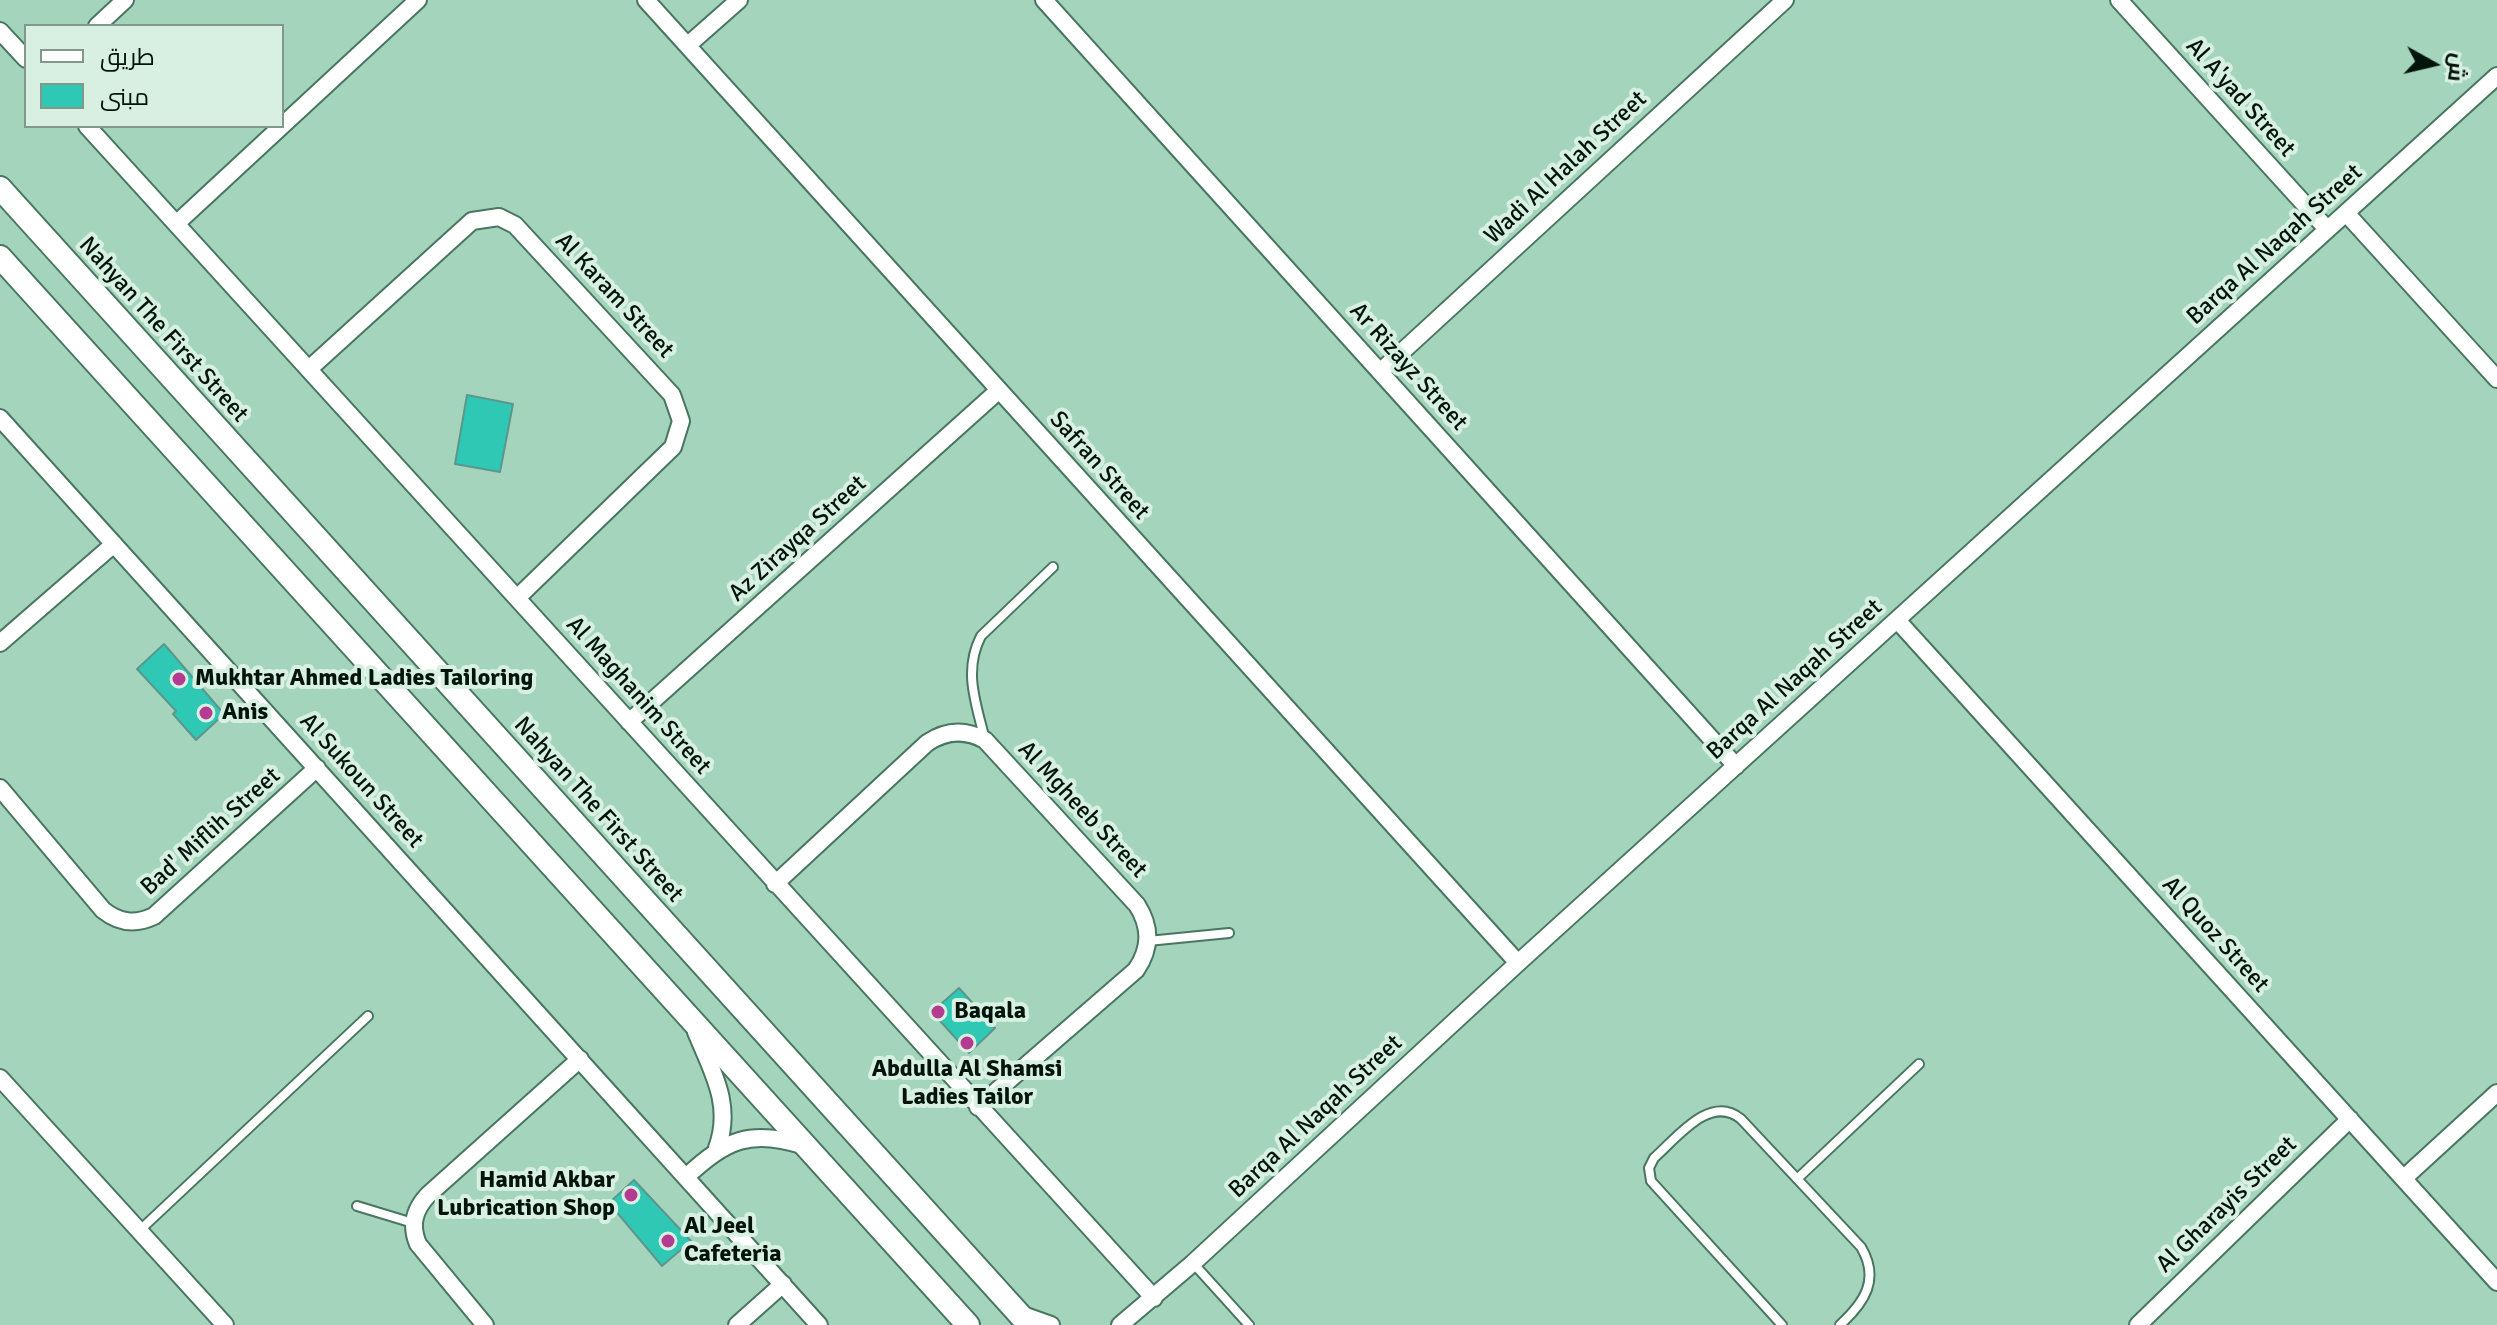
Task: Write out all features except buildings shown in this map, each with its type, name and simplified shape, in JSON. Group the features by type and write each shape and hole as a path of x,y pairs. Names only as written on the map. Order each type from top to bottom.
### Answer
{"main road":[{"name":"Nahyan The First Street","path":"0,188 1024,1320"},
{"path":"0,257 694,1027 810,1148 968,1325"}],"street":[{"path":"99,24 125,0"},
{"path":"284,124 418,0"},
{"name":"Safran Street","path":"646,0 1518,963"},
{"path":"688,45 739,0"},
{"name":"Ar Rizayz Street","path":"1044,0 1736,766"},
{"name":"Wadi Al Halah Street","path":"1380,372 1785,0"},
{"name":"Al A'yad Street","path":"2119,0 2327,229"},
{"path":"0,31 24,57"},
{"name":"Barqa Al Naqah Street","path":"1124,1324 2497,76"},
{"name":"Al Maghanim Street","path":"89,128 1154,1298"},
{"path":"176,224 280,128"},
{"path":"2346,213 2497,379"},
{"name":"Al Karam Street","path":"309,369 472,221 489,216 515,225 662,384 680,412 681,430 673,447 517,598"},
{"name":"Az Zirayqa Street","path":"629,722 998,391"},
{"name":"Al Sukoun Street","path":"0,418 819,1325"},
{"path":"0,643 114,544"},
{"name":"Al Quoz Street","path":"1897,620 2497,1282"},
{"name":"Al Mgheeb Street","path":"775,884 933,739 957,732 985,740 1137,905 1146,922 1148,941"},
{"name":"Bad' Miflih Street","path":"0,788 103,910 118,920 137,922 154,916 317,768"},
{"path":"978,1107 1129,977 1142,961 1148,941"},
{"path":"686,1177 717,1148 723,1131 723,1098 694,1027"},
{"path":"485,1325 424,1253 414,1234 413,1223 428,1195 580,1059"},
{"path":"0,1078 225,1325"},
{"path":"2404,1178 2497,1093"},
{"name":"Al Gharayis Street","path":"2138,1325 2350,1119"},
{"path":"717,1148 764,1139 810,1148"},
{"path":"737,1325 783,1284"},
{"path":"1024,1320 1051,1325"}],"lane":[{"path":"985,740 971,680 974,649 981,636 1053,567"},
{"path":"1148,941 1229,933"},
{"path":"139,1231 368,1016"},
{"path":"1797,1179 1919,1064"},
{"path":"1782,1325 1655,1187 1649,1168 1654,1158 1703,1115 1723,1110 1741,1119 1861,1247 1869,1266 1865,1298 1840,1325"},
{"path":"357,1206 413,1223"},
{"path":"1193,1263 1249,1325"}],"place":[{"name":"Mukhtar Ahmed Ladies Tailoring","path":"179,679"},
{"name":"Anis","path":"206,713"},
{"name":"Baqala","path":"938,1012"},
{"name":"Abdulla Al Shamsi Ladies Tailor","path":"967,1043"},
{"name":"Hamid Akbar Lubrication Shop","path":"631,1195"},
{"name":"Al Jeel Cafeteria","path":"668,1241"}]}
